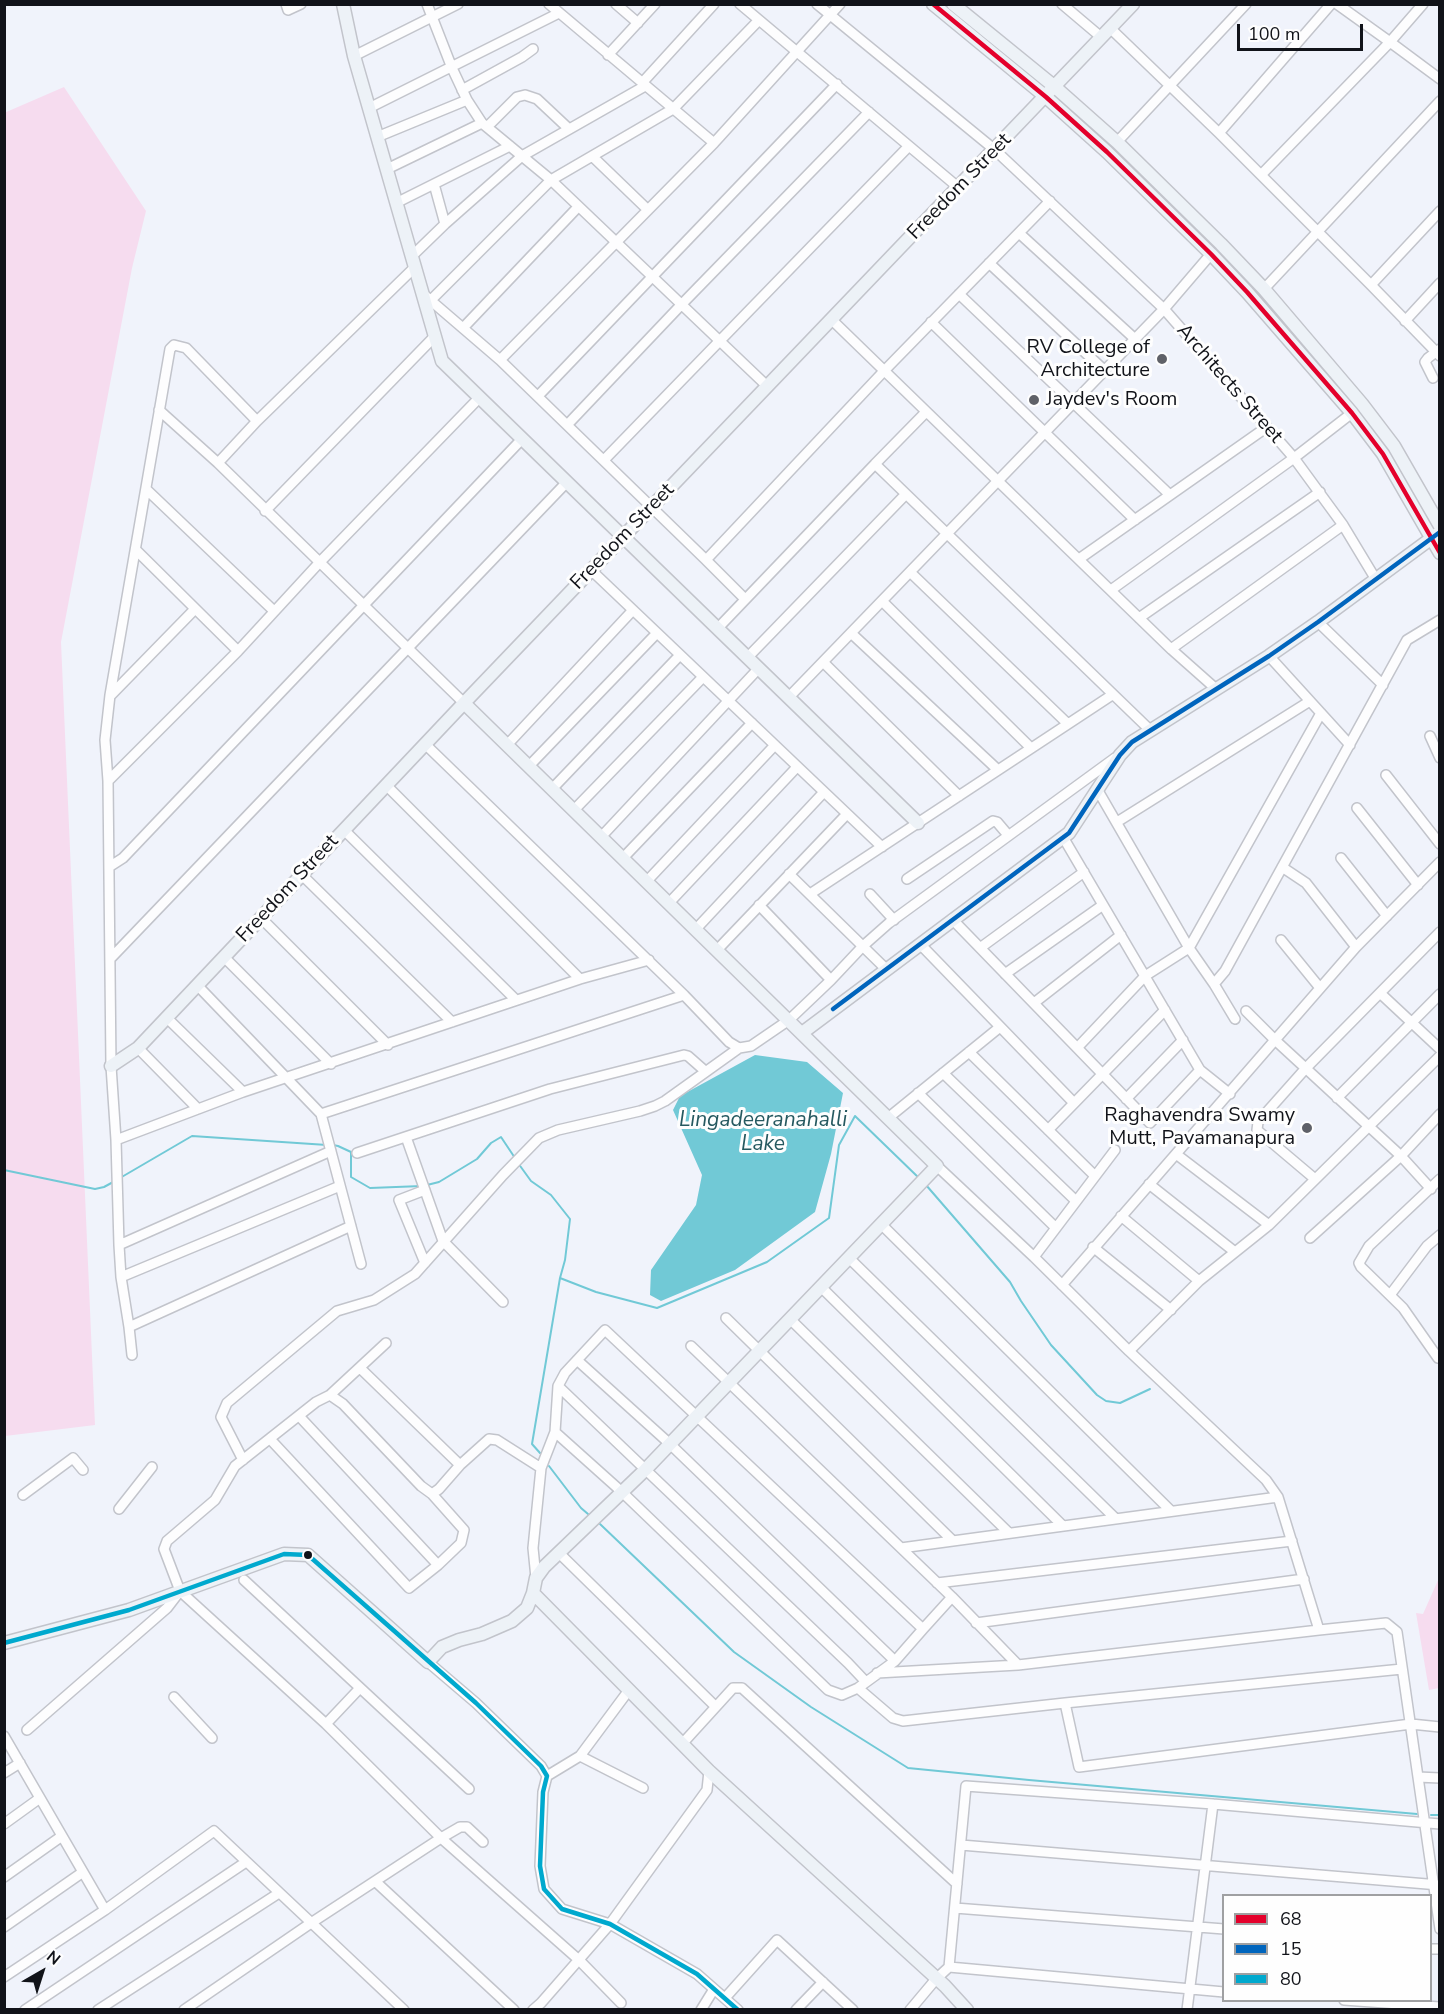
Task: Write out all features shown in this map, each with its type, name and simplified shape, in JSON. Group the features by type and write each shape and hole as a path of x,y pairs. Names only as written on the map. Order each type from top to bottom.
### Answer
{"street":[{"path":"286,4 288,10 301,4"},
{"path":"343,4 354,56 413,261 427,296 442,361 918,823"},
{"path":"427,4 462,90 484,125 550,180 766,386"},
{"path":"354,56 458,4"},
{"path":"549,4 714,143"},
{"path":"616,4 638,22"},
{"path":"608,55 655,4"},
{"path":"218,463 413,261 445,224 522,156 643,85 714,4"},
{"path":"740,4 958,188"},
{"name":"Architects Street","path":"817,4 995,150 1164,309 1294,458 1343,525 1375,578"},
{"path":"501,360 714,143 840,4"},
{"path":"933,4 1046,97 1107,152 1212,254 1352,413 1383,454 1424,525 1435,536 1440,553"},
{"path":"953,4 1055,87 1117,142 1221,244 1263,289 1369,413 1394,446 1438,517 1424,525"},
{"path":"1062,4 1105,33 1170,85 1371,285 1438,353 1428,357 1425,362 1433,378"},
{"name":"Freedom Street","path":"111,1066 138,1048 167,1018 464,703 1133,4"},
{"path":"1117,142 1246,4"},
{"path":"1220,133 1331,4"},
{"path":"1337,4 1440,79"},
{"path":"1261,175 1390,42 1423,4"},
{"path":"369,108 559,13"},
{"path":"427,296 550,180 673,109 759,20"},
{"path":"462,90 533,49"},
{"path":"538,396 837,84"},
{"path":"387,169 484,125 525,94 537,99 569,129"},
{"path":"377,137 467,100"},
{"path":"1263,289 1440,101"},
{"path":"568,424 869,112"},
{"path":"396,203 510,146"},
{"path":"604,460 909,146"},
{"path":"592,156 648,210"},
{"path":"434,184 445,224"},
{"path":"706,560 884,371 1050,201"},
{"path":"463,328 578,207"},
{"path":"1371,285 1440,210"},
{"path":"1019,232 1135,339"},
{"path":"789,697 1105,371 1212,254"},
{"path":"989,263 1105,371"},
{"path":"1406,321 1440,283"},
{"path":"959,294 1075,402 1170,495"},
{"path":"427,296 501,360 746,598"},
{"path":"831,321 1171,649 1215,688"},
{"path":"931,322 1135,520"},
{"path":"265,511 435,336"},
{"path":"132,1355 121,1277 111,1066 108,781 105,740 110,695 170,349 174,345 186,348 257,421"},
{"path":"108,781 238,651 319,563 480,398"},
{"path":"159,410 218,463 937,1166 1266,1480 1278,1497 1319,1630"},
{"path":"718,628 926,412"},
{"path":"1111,590 1294,458 1352,413"},
{"path":"1079,559 1267,427"},
{"path":"109,867 123,858 522,439"},
{"path":"875,464 1149,729"},
{"path":"110,959 567,482"},
{"path":"146,489 274,611"},
{"path":"1139,618 1320,492"},
{"path":"748,657 906,494"},
{"path":"1171,649 1343,525"},
{"path":"802,1032 1069,833 1120,755 1132,742 1149,729 1269,656 1435,536"},
{"path":"136,550 238,651"},
{"path":"591,570 882,847"},
{"path":"910,572 1068,724"},
{"path":"882,601 1031,748"},
{"path":"110,695 195,609"},
{"path":"507,745 633,610"},
{"path":"1214,984 1225,971 1407,640 1440,620"},
{"path":"1318,622 1383,685"},
{"path":"529,766 657,633"},
{"path":"851,633 998,770"},
{"path":"552,789 680,655"},
{"path":"1269,656 1350,745"},
{"path":"823,662 959,796"},
{"path":"601,837 759,668"},
{"path":"574,810 703,677"},
{"path":"810,894 1112,694"},
{"path":"1117,822 1310,701"},
{"path":"1077,1048 1145,976 1189,948 1321,712"},
{"path":"623,858 752,723"},
{"path":"1430,736 1440,758"},
{"path":"425,744 649,960 729,1042 739,1048"},
{"path":"647,881 775,745"},
{"path":"243,1460 221,1418 227,1403 337,1311 374,1300 415,1274 539,1138 558,1130 655,1106 739,1048 751,1046 789,1020 863,946 894,920 1120,755"},
{"path":"669,903 797,767"},
{"path":"1386,775 1440,844"},
{"path":"386,785 580,979"},
{"path":"1097,789 1189,948 1235,1019"},
{"path":"696,929 824,792"},
{"path":"1357,808 1418,885"},
{"path":"717,950 847,814"},
{"path":"908,879 993,821 997,822 1008,835"},
{"path":"344,830 516,1000"},
{"path":"1063,837 1200,1070 1230,1094"},
{"path":"1341,858 1387,915"},
{"path":"1062,1285 1356,947 1440,862"},
{"path":"1282,867 1305,883 1356,947"},
{"path":"980,948 1084,872"},
{"path":"789,874 886,969"},
{"path":"302,875 452,1022"},
{"path":"870,894 894,920"},
{"path":"759,905 831,980"},
{"path":"1005,974 1103,905"},
{"path":"261,918 388,1044"},
{"path":"952,919 1150,1123 1200,1070"},
{"path":"1315,1179 1257,1130 1258,1122 1306,1068 1440,932"},
{"path":"1034,1003 1121,935"},
{"path":"1281,940 1320,988"},
{"path":"920,944 1074,1103"},
{"path":"224,957 331,1064"},
{"path":"116,1140 243,1092 580,979 649,960"},
{"path":"197,985 321,1114 361,1264"},
{"path":"1380,993 1440,1049"},
{"path":"1337,1098 1440,994"},
{"path":"321,1114 684,995"},
{"path":"1048,1130 1165,1010"},
{"path":"1246,1011 1401,1156 1431,1189"},
{"path":"167,1018 243,1092"},
{"path":"888,1118 1000,1027"},
{"path":"1126,1099 1183,1040"},
{"path":"138,1048 198,1109"},
{"path":"969,1052 1095,1176"},
{"path":"357,1153 550,1089 684,1055 705,1071"},
{"path":"1129,1351 1199,1281 1269,1225 1440,1056"},
{"path":"943,1073 1076,1202"},
{"path":"918,1093 1056,1228"},
{"path":"1310,1238 1401,1156 1440,1114"},
{"path":"406,1137 443,1241 503,1302"},
{"path":"1034,1257 1115,1150"},
{"path":"119,1245 331,1151"},
{"path":"1176,1154 1269,1225"},
{"path":"536,1578 559,1552 645,1470 937,1166"},
{"path":"1438,1358 1402,1308 1359,1263 1369,1246 1440,1179"},
{"path":"1149,1184 1235,1252"},
{"path":"121,1277 340,1186"},
{"path":"425,1190 399,1200 425,1263"},
{"path":"1121,1216 1199,1281"},
{"path":"881,1224 1171,1511"},
{"path":"129,1327 351,1226"},
{"path":"1390,1295 1427,1246 1440,1234"},
{"path":"1093,1247 1171,1310"},
{"path":"849,1258 1116,1519"},
{"path":"821,1287 1063,1526"},
{"path":"726,1317 953,1541"},
{"path":"790,1319 1009,1533"},
{"path":"428,1662 442,1647 512,1621 527,1608 536,1578 532,1548 541,1468 555,1432 558,1386 565,1373 605,1330 923,1629"},
{"path":"386,1343 330,1395 316,1402 234,1466 215,1500 176,1533 164,1545 164,1549 180,1591 326,1724 441,1838 579,1960 621,2003"},
{"path":"691,1346 902,1548 1018,1665"},
{"path":"577,1360 670,1444 894,1661"},
{"path":"360,1368 460,1465"},
{"path":"558,1386 848,1663 862,1684 893,1718 903,1721 1402,1669"},
{"path":"270,1439 410,1588 461,1544 464,1530 432,1494 421,1486 343,1404 330,1395"},
{"path":"299,1416 438,1565"},
{"path":"555,1432 622,1492 828,1690 843,1695 894,1661 952,1597"},
{"path":"432,1494 489,1439 497,1440 541,1468"},
{"path":"23,1495 73,1458 83,1470"},
{"path":"119,1509 152,1467"},
{"path":"902,1548 1278,1497"},
{"path":"937,1583 1292,1541"},
{"path":"559,1552 715,1706"},
{"path":"4,1643 129,1610 284,1554 308,1555 476,1703 541,1766 547,1776"},
{"path":"244,1580 469,1789"},
{"path":"976,1623 1304,1580"},
{"path":"27,1730 167,1608 180,1591"},
{"path":"533,1593 709,1772 967,2010"},
{"path":"877,1673 1018,1665 1386,1623 1396,1632 1437,1885 1440,1929"},
{"path":"326,1724 360,1688"},
{"path":"682,1744 733,1688 742,1688 957,1884"},
{"path":"629,1690 580,1756 547,1776 543,1792 540,1866 544,1889 562,1909 610,1924 697,1974 738,2010"},
{"path":"174,1697 212,1738"},
{"path":"1065,1703 1079,1767 1411,1724 1440,1727"},
{"path":"4,1736 105,1910"},
{"path":"580,1756 643,1788"},
{"path":"4,1773 20,1763"},
{"path":"532,2010 542,2003 610,1924 707,1790 709,1772"},
{"path":"1418,1777 1440,1779"},
{"path":"910,2010 949,1967 966,1786 1440,1824"},
{"path":"4,1824 40,1798"},
{"path":"1187,2010 1213,1804"},
{"path":"184,2010 311,1923 460,1827 467,1827 483,1842"},
{"path":"4,1977 105,1910 214,1831 404,2010"},
{"path":"4,1877 62,1836"},
{"path":"960,1845 1437,1885"},
{"path":"25,2010 246,1862"},
{"path":"4,1927 83,1872"},
{"path":"376,1882 513,2010"},
{"path":"98,2010 279,1893"},
{"path":"955,1908 1222,1929"},
{"path":"725,1998 777,1940 853,2010"},
{"path":"949,1967 1222,1992"},
{"path":"796,2010 823,1982"},
{"path":"701,2010 714,1989"},
{"path":"1350,2002 1376,2006 1440,2007"}],"shaded area":[{"path":"64,87 146,211 132,268 61,642 95,1425 5,1436 4,113"},
{"path":"1439,1578 1439,1688 1429,1690 1416,1613 1423,1614"}],"water":[{"name":"Lingadeeranahalli Lake","path":"755,1055 807,1062 843,1093 831,1154 815,1212 735,1270 661,1301 650,1295 651,1270 696,1205 702,1175 673,1110 680,1096"}],"waterway":[{"path":"518,1163 531,1181 551,1195 570,1219 565,1260 560,1278 596,1292 657,1308 767,1262 829,1218 839,1145 855,1116 920,1179"},
{"path":"120,1178 192,1136 327,1145"},
{"path":"427,1185 439,1182 477,1159 491,1143 501,1137 515,1158"},
{"path":"333,1145 351,1152 351,1177 370,1188 422,1186"},
{"path":"4,1170 95,1189 115,1181"},
{"path":"926,1185 1010,1282 1051,1345 1097,1395 1106,1401 1120,1403 1150,1389"},
{"path":"540,1453 532,1444 560,1278"},
{"path":"549,1466 588,1514"},
{"path":"600,1524 734,1652 811,1707 908,1768 1417,1814"},
{"path":"1431,1815 1440,1815"}],"transit line":[{"name":"68","path":"933,4 1046,97 1107,152 1247,292 1352,413 1383,454 1440,553"},
{"name":"15","path":"833,1009 1069,833 1120,755 1132,742 1269,656 1440,532"},
{"name":"80","path":"4,1643 129,1610 284,1554 308,1555 476,1703 541,1766 547,1776 543,1792 540,1866 544,1889 562,1909 610,1924 697,1974 738,2010"}],"place":[{"name":"RV College of Architecture","path":"1162,359"},
{"name":"Jaydev's Room","path":"1034,400"},
{"name":"Raghavendra Swamy Mutt, Pavamanapura","path":"1307,1128"}]}
